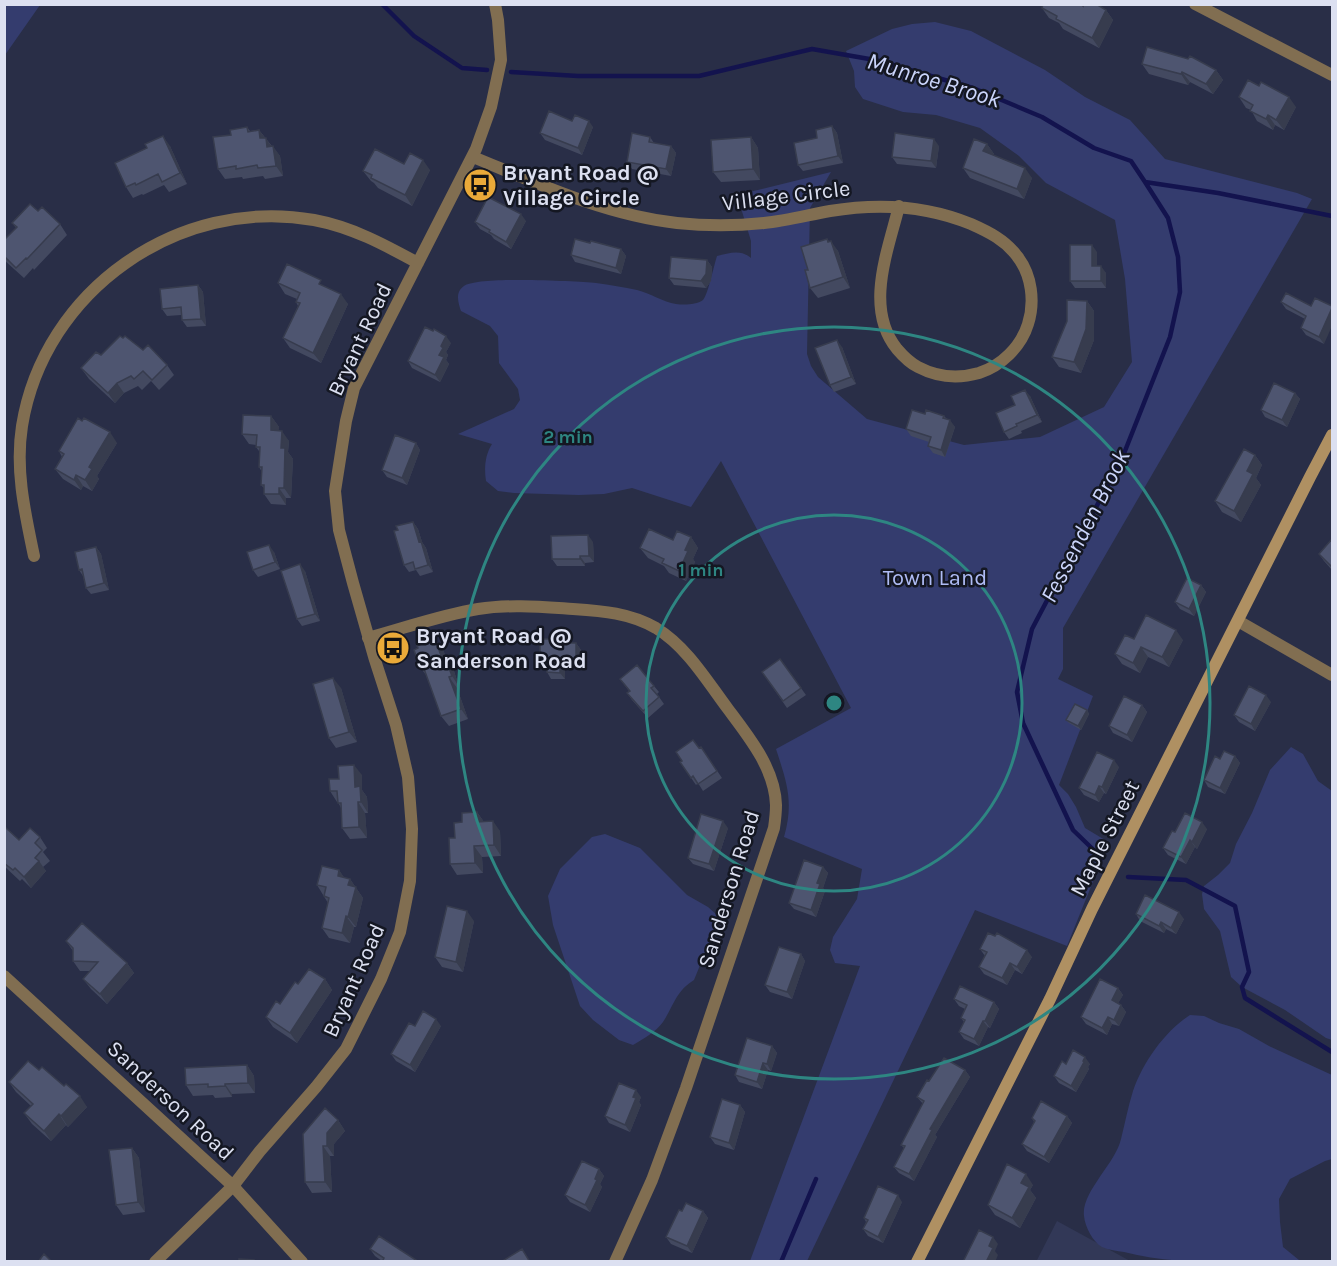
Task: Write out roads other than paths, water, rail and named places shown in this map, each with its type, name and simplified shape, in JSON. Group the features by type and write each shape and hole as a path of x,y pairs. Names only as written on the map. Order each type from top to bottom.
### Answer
{"main road":[{"name":"Maple Street","path":"917,1262 1050,999 1097,899 1332,435"}],"street":[{"name":"Bryant Road","path":"155,1262 233,1186 346,1049 381,979 400,932 410,881 412,829 408,777 396,725 368,638 339,530 336,491 346,421 354,388 473,157 491,107 501,60 495,4"},
{"path":"1195,4 1332,75"},
{"name":"Village Circle","path":"473,157 578,200 630,214 679,223 763,224 866,206 899,206 954,217 998,237 1011,247 1028,275 1032,291 1032,309 1028,325 1021,341 997,364 982,372 965,376 940,375 916,366 902,355 892,342 882,319 879,296 899,206"},
{"path":"34,556 23,506 21,479 20,449 28,398 36,374 48,350 78,304 117,269 161,241 185,231 210,223 262,216 314,220 339,226 364,235 418,263"},
{"name":"Sanderson Road","path":"368,638 455,614 497,607 532,606 624,614 657,629 686,653 751,740 773,786 776,805 774,828 686,1088 652,1180 615,1262"},
{"path":"1238,621 1332,675"},
{"name":"Sanderson Road","path":"4,976 233,1186 302,1262"}],"waterway":[{"name":"Munroe Brook","path":"382,4 414,36 462,68 487,70"},
{"name":"Munroe Brook","path":"511,72 578,76 699,76 812,49 875,60 973,88 1042,117 1094,148 1131,161 1145,182 1218,193 1332,216"},
{"name":"Fessenden Brook","path":"1102,858 1073,830 1023,723 1017,692 1032,629 1123,456 1170,337 1180,292 1178,257 1168,218 1145,182"},
{"name":"Fessenden Brook","path":"1128,877 1186,880 1235,906 1249,972 1242,987 1245,998 1332,1052"},
{"path":"781,1262 816,1179"}],"place":[{"name":"Bryant Road @ Village Circle","path":"480,185"},
{"name":"Bryant Road @ Sanderson Road","path":"393,648"}],"park label":[{"name":"Town Land","path":"935,577"}]}
